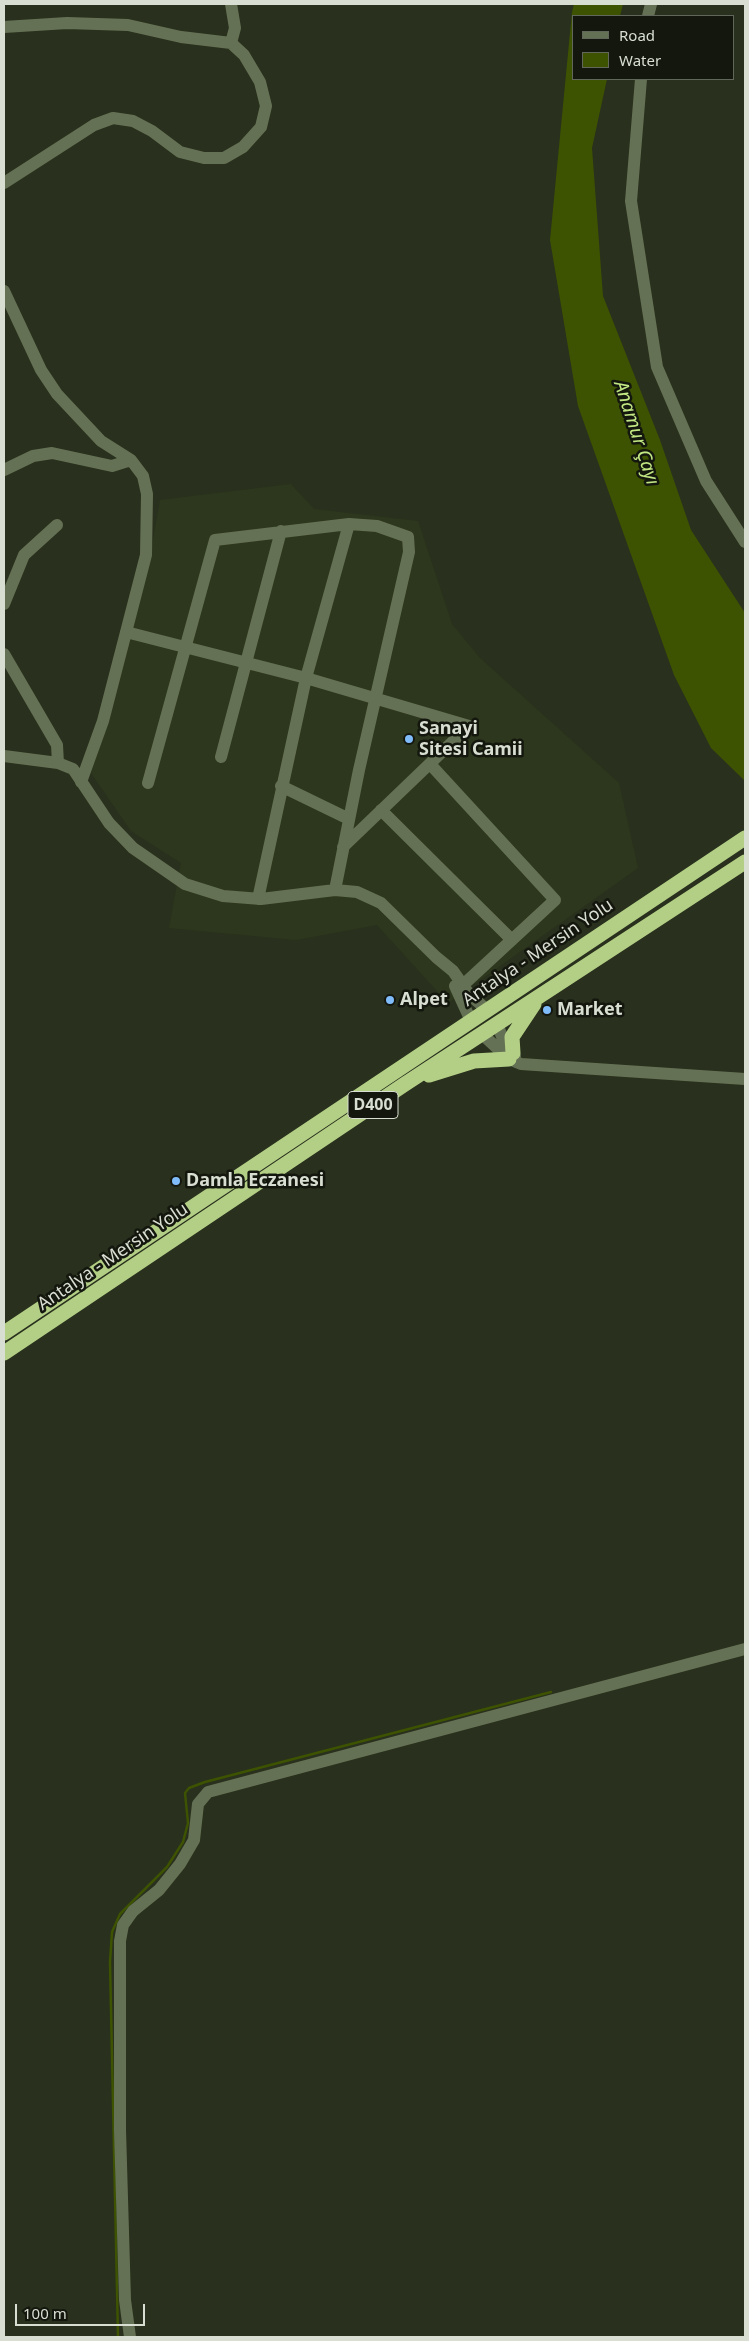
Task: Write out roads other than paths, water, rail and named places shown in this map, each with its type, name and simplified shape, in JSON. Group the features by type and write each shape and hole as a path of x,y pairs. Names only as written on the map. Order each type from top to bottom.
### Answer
{"highway":[{"name":"Antalya - Mersin Yolu","path":"4,1333 743,840"},
{"name":"Antalya - Mersin Yolu","path":"4,1353 404,1084 744,865"},
{"path":"404,1084 462,1063 515,1059 512,1037 540,996"},
{"path":"487,1010 497,1024"},
{"path":"471,1021 482,1034"}],"street":[{"path":"231,4 235,28 231,43"},
{"path":"4,27 67,22 128,25 182,37 231,43 244,56 260,82 266,106 261,127 243,147 224,158 204,158 180,152 152,131 133,120 113,118 94,124 4,182"},
{"path":"641,80 631,201 657,367 706,481 745,542"},
{"path":"4,292 41,370 57,394 101,441 132,460 143,476 147,494 146,555 102,721 81,782"},
{"path":"4,470 33,456 52,453 112,466 132,460"},
{"path":"258,899 281,786 306,678 349,524"},
{"path":"148,783 214,540 349,524 377,526 408,537 409,552 375,699 335,890"},
{"path":"4,604 24,555 57,525"},
{"path":"220,757 281,531"},
{"path":"126,632 306,678 469,726 343,847"},
{"path":"4,654 57,745 58,763"},
{"path":"4,756 58,763 73,769 109,823 133,848 185,884 223,896 258,899 335,890 357,892 381,903 436,957 454,970 469,994 487,1010"},
{"path":"430,764 555,900 463,985"},
{"path":"281,786 349,819"},
{"path":"381,810 512,940"},
{"path":"436,957 456,987 471,1021"},
{"path":"497,1024 503,1039 515,1059"},
{"path":"482,1034 515,1059 745,1079"},
{"path":"130,2337 125,2300 121,2149 120,1942 123,1925 133,1911 159,1890 180,1864 194,1840 198,1804 208,1792 309,1763 745,1649"}],"water":[{"name":"Anamur Çayı","path":"574,4 623,4 620,15 572,15 572,80 607,80 592,148 603,296 660,440 691,530 745,613 745,781 711,748 674,675 578,406 550,240 572,12"}],"waterway":[{"path":"118,2337 110,1962 112,1932 120,1914 167,1867 183,1842 188,1823 185,1793 189,1788 205,1782 551,1692"}],"place":[{"name":"Sanayi Sitesi Camii","path":"409,739"},
{"name":"Alpet","path":"390,1000"},
{"name":"Market","path":"547,1010"},
{"name":"Damla Eczanesi","path":"176,1181"}]}
